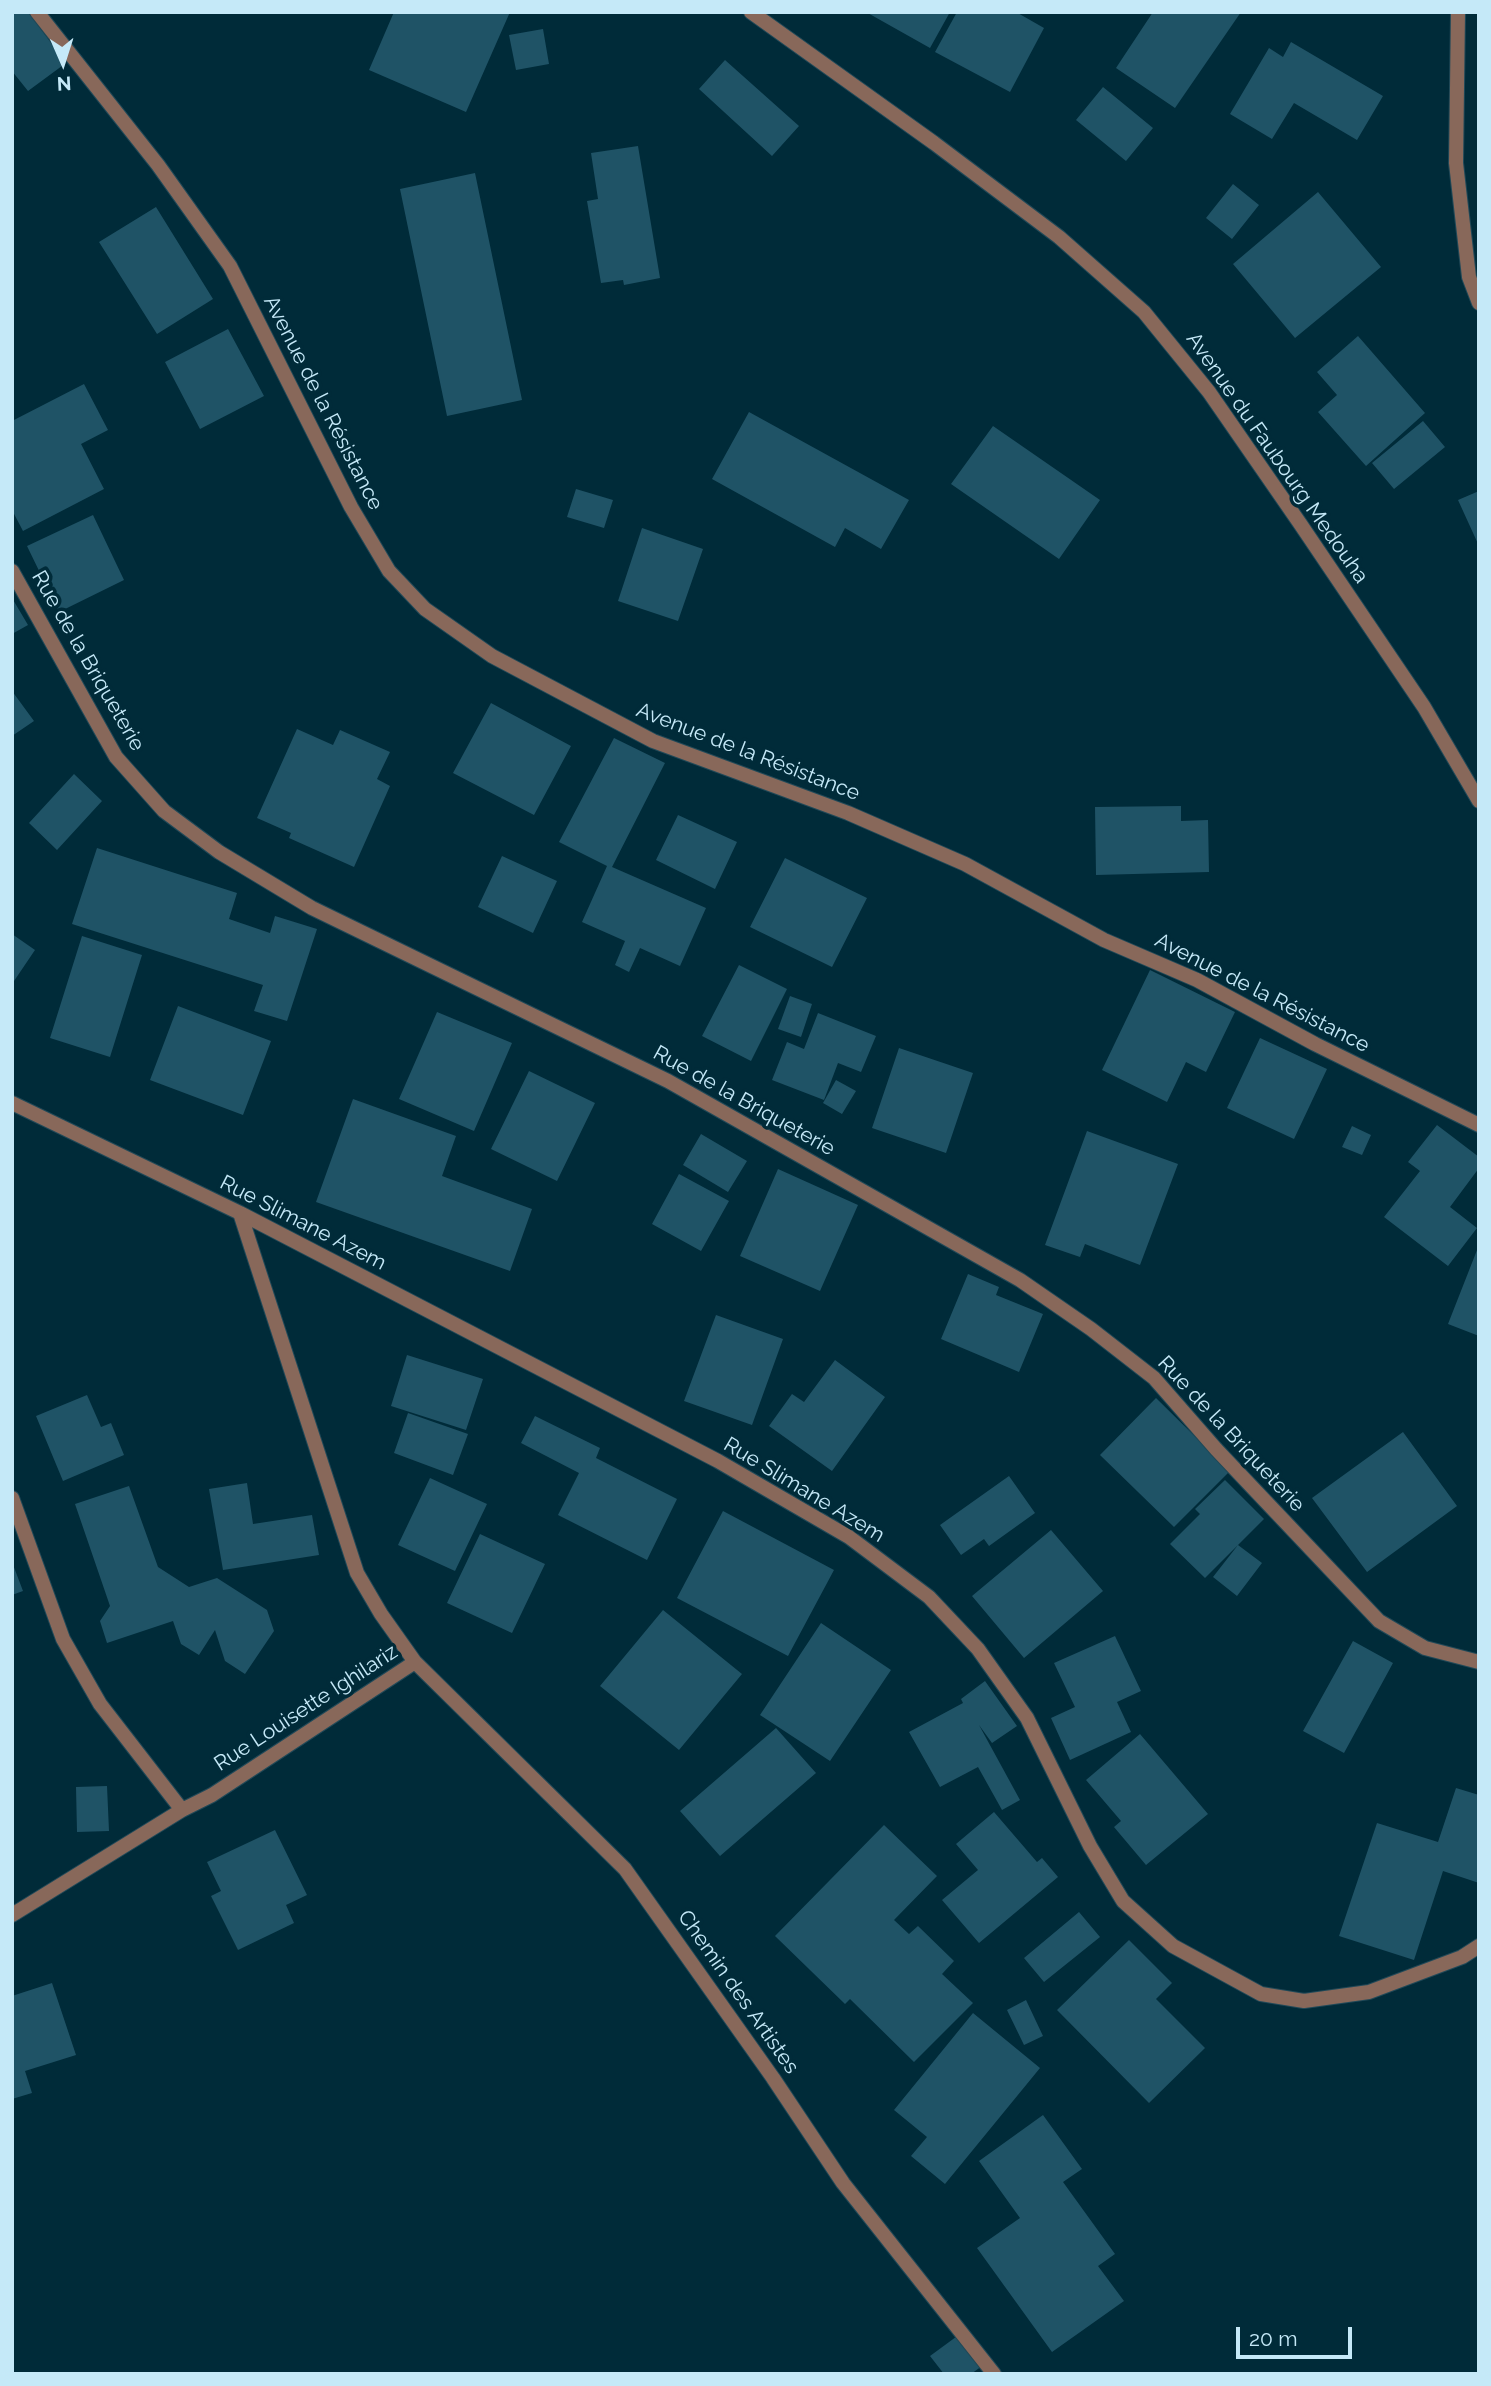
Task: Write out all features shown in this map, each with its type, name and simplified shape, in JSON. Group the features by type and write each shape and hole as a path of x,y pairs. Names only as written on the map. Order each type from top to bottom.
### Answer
{"street":[{"name":"Avenue de la Résistance","path":"37,12 158,165 230,267 351,507 389,571 425,609 492,656 653,741 848,813 965,864 1104,940 1197,979 1315,1044 1479,1125"},
{"name":"Avenue du Faubourg Medouha","path":"751,12 934,143 1059,237 1144,312 1209,392 1301,526 1424,707 1479,801"},
{"path":"1458,12 1456,163 1469,277 1479,303"},
{"name":"Rue de la Briqueterie","path":"12,571 116,757 164,811 219,852 312,908 668,1081 1020,1280 1091,1329 1154,1378 1216,1449 1379,1621 1425,1648 1479,1662"},
{"name":"Rue Slimane Azem","path":"12,1103 240,1213 718,1461 849,1537 929,1597 978,1650 1027,1718 1090,1846 1123,1901 1173,1946 1261,1994 1304,2001 1369,1992 1462,1957 1479,1945"},
{"name":"Rue Louisette Ighilariz","path":"12,1915 181,1810 212,1795 415,1662 381,1614 357,1573 240,1213"},
{"path":"12,1498 63,1639 100,1704 181,1810"},
{"name":"Chemin des Artistes","path":"415,1662 625,1869 773,2078 843,2183 994,2374"}],"building":[{"path":"12,12 28,12 66,63 28,91 12,71"},
{"path":"394,12 510,12 466,112 369,70"},
{"path":"866,12 950,12 930,48"},
{"path":"957,12 1016,12 1044,28 1010,92 935,52"},
{"path":"1153,12 1241,12 1175,108 1116,68"},
{"path":"543,29 549,64 516,70 509,35"},
{"path":"1291,42 1383,96 1357,140 1294,103 1272,139 1230,114 1269,48 1283,57"},
{"path":"725,60 799,126 772,156 699,89"},
{"path":"1103,87 1153,128 1126,161 1076,120"},
{"path":"638,146 660,278 624,285 623,280 601,283 587,201 598,199 591,153"},
{"path":"475,173 522,400 447,416 400,189"},
{"path":"1233,184 1259,205 1232,239 1206,218"},
{"path":"1318,192 1381,267 1295,338 1233,264"},
{"path":"156,207 213,299 157,334 99,242"},
{"path":"228,329 264,396 200,429 165,362"},
{"path":"1358,336 1425,413 1366,466 1318,412 1337,395 1317,372"},
{"path":"84,384 108,430 81,444 104,489 23,531 12,510 12,421"},
{"path":"749,412 909,500 881,549 845,528 835,547 712,479"},
{"path":"1423,421 1445,447 1394,489 1372,463"},
{"path":"993,426 1100,500 1059,559 951,484"},
{"path":"576,489 613,500 604,528 567,517"},
{"path":"1479,491 1479,546 1458,500"},
{"path":"93,515 124,580 59,612 27,546"},
{"path":"642,528 703,549 678,621 618,601"},
{"path":"12,598 28,625 12,634"},
{"path":"12,691 34,721 12,736"},
{"path":"491,703 571,746 534,815 453,773"},
{"path":"297,729 333,745 340,730 390,752 377,779 390,786 354,867 289,838 291,833 257,818"},
{"path":"614,738 665,763 612,867 706,908 680,966 640,948 629,972 615,965 625,941 582,922 607,866 559,842"},
{"path":"74,774 102,801 57,850 29,823"},
{"path":"1181,806 1181,821 1208,820 1209,872 1096,875 1095,807"},
{"path":"678,815 737,842 715,889 656,860"},
{"path":"97,848 237,893 229,919 270,933 275,916 317,929 287,1021 254,1011 263,985 72,924"},
{"path":"502,856 557,881 533,933 478,907"},
{"path":"785,858 867,898 832,967 750,927"},
{"path":"12,934 35,950 12,984"},
{"path":"82,936 142,955 110,1057 50,1038"},
{"path":"739,965 787,989 751,1061 702,1036"},
{"path":"1150,970 1235,1012 1206,1072 1186,1062 1167,1102 1102,1070"},
{"path":"790,996 812,1004 801,1037 778,1029"},
{"path":"178,1006 271,1041 243,1115 150,1080"},
{"path":"437,1012 512,1043 474,1131 399,1099"},
{"path":"818,1013 876,1036 861,1072 838,1063 824,1100 772,1080 787,1042 804,1049"},
{"path":"1260,1038 1327,1069 1294,1139 1227,1108"},
{"path":"899,1048 973,1073 946,1153 872,1128"},
{"path":"529,1071 595,1103 557,1181 491,1149"},
{"path":"836,1080 856,1091 842,1114 823,1103"},
{"path":"353,1099 456,1136 442,1176 532,1209 510,1271 316,1202"},
{"path":"1437,1125 1479,1157 1479,1168 1450,1207 1477,1228 1448,1266 1384,1217 1420,1171 1408,1162"},
{"path":"1352,1126 1371,1135 1362,1155 1342,1147"},
{"path":"1087,1131 1178,1164 1140,1265 1085,1244 1080,1257 1045,1245"},
{"path":"701,1134 747,1161 728,1192 683,1165"},
{"path":"778,1169 858,1205 820,1291 740,1256"},
{"path":"679,1174 729,1201 701,1251 652,1224"},
{"path":"1479,1245 1479,1336 1448,1324"},
{"path":"968,1274 999,1287 996,1295 1043,1314 1019,1372 941,1339"},
{"path":"716,1315 783,1339 752,1425 684,1401"},
{"path":"407,1355 483,1379 466,1430 391,1406"},
{"path":"835,1360 885,1397 832,1471 769,1426 792,1394 804,1402"},
{"path":"87,1395 101,1427 111,1423 124,1455 63,1481 36,1416"},
{"path":"1156,1398 1230,1471 1174,1527 1100,1455"},
{"path":"408,1413 468,1434 453,1475 394,1453"},
{"path":"535,1416 600,1448 596,1458 677,1499 647,1560 558,1515 579,1473 521,1443"},
{"path":"1403,1432 1457,1506 1367,1572 1312,1498"},
{"path":"1009,1476 1035,1513 989,1546 984,1539 961,1555 940,1525"},
{"path":"430,1478 487,1504 455,1571 398,1545"},
{"path":"1225,1480 1264,1519 1205,1578 1170,1544 1200,1514 1195,1509"},
{"path":"247,1483 253,1524 312,1515 319,1555 223,1570 209,1489"},
{"path":"129,1486 158,1567 189,1587 217,1578 267,1610 274,1631 245,1674 225,1661 215,1630 199,1655 181,1644 173,1621 107,1643 100,1621 110,1606 75,1504"},
{"path":"723,1511 834,1570 788,1656 677,1598"},
{"path":"1051,1530 1103,1591 1024,1658 972,1596"},
{"path":"480,1534 545,1564 512,1633 447,1603"},
{"path":"1238,1545 1262,1563 1237,1596 1213,1577"},
{"path":"12,1562 23,1591 12,1595"},
{"path":"663,1610 742,1674 679,1750 600,1686"},
{"path":"821,1623 891,1670 830,1761 760,1715"},
{"path":"1115,1636 1141,1691 1117,1702 1131,1732 1070,1760 1051,1718 1075,1707 1054,1663"},
{"path":"1353,1641 1393,1663 1344,1753 1303,1731"},
{"path":"985,1681 1017,1726 992,1743 979,1725 1020,1800 1002,1810 978,1767 940,1787 909,1732 963,1703 961,1699"},
{"path":"776,1728 816,1773 720,1856 680,1811"},
{"path":"1140,1734 1208,1814 1146,1865 1114,1827 1121,1821 1086,1780"},
{"path":"107,1786 109,1831 77,1832 76,1787"},
{"path":"1456,1788 1479,1795 1479,1883 1443,1871 1414,1960 1339,1936 1377,1823 1438,1842"},
{"path":"994,1812 1037,1862 1042,1858 1058,1877 979,1943 942,1900 978,1870 956,1844"},
{"path":"884,1825 937,1876 894,1920 909,1934 918,1926 954,1961 942,1974 973,2003 914,2062 850,1999 845,2004 775,1936"},
{"path":"275,1830 307,1895 286,1905 294,1923 238,1950 211,1896 221,1891 207,1862"},
{"path":"1079,1912 1100,1937 1044,1982 1024,1958"},
{"path":"1129,1940 1172,1983 1156,1999 1205,2048 1149,2103 1057,2010"},
{"path":"52,1983 76,2055 25,2071 32,2093 12,2099 12,1996"},
{"path":"1026,2000 1043,2036 1024,2045 1007,2010"},
{"path":"973,2013 1040,2068 945,2184 911,2156 927,2137 894,2110"},
{"path":"1043,2115 1082,2169 1063,2182 1115,2254 1098,2266 1124,2301 1052,2352 977,2248 1020,2218 979,2161"},
{"path":"960,2334 982,2366 971,2374 944,2374 930,2356"}]}
